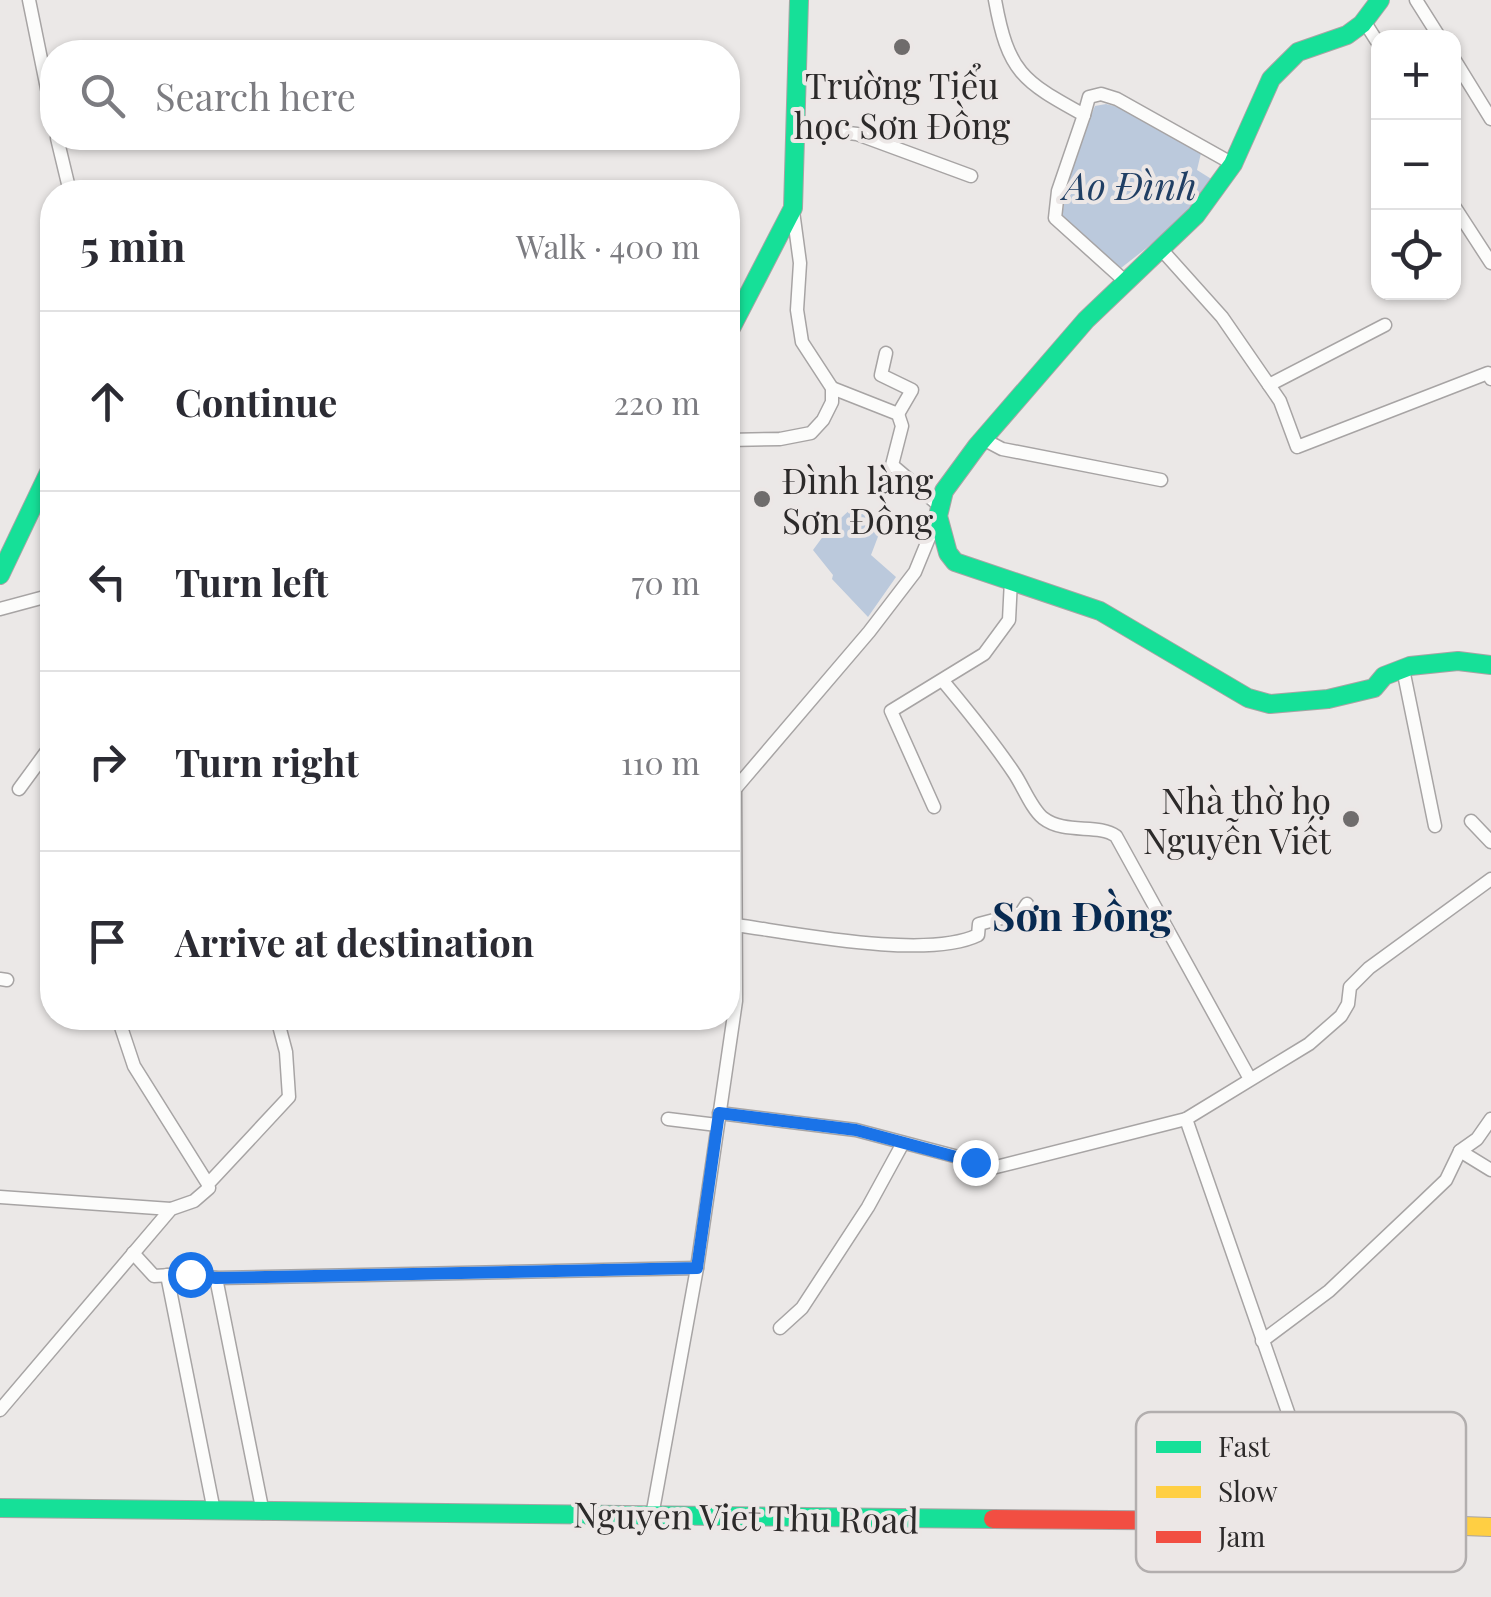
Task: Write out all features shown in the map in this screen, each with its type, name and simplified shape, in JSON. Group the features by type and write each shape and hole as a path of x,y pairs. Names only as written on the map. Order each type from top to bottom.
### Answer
{"street":[{"path":"30,0 40,52"},
{"path":"740,440 780,440 810,433 823,420 832,402 832,388 802,342 797,310 800,263 793,208 799,0"},
{"path":"996,0 1014,66 1039,91 1084,115"},
{"path":"740,779 870,632 915,572 944,491 983,440 1086,320 1196,215 1233,164 1271,79 1298,52 1347,35 1380,0"},
{"path":"1416,0 1435,30"},
{"path":"1364,20 1371,32"},
{"path":"1461,70 1491,119"},
{"path":"1126,282 1055,218 1058,190 1089,97 1101,94 1117,99 1233,164"},
{"path":"796,127 857,134 971,176"},
{"path":"60,150 67,180"},
{"path":"740,311 793,208"},
{"path":"1457,210 1491,263"},
{"path":"1161,249 1222,317 1280,401 1298,447 1488,373 1491,379"},
{"path":"1269,385 1385,325"},
{"path":"886,353 881,375 912,390 898,414 902,426 892,465 939,512 948,553 955,562 1100,611 1248,698 1270,704 1328,699 1374,688 1384,676 1402,668 1458,661 1491,665"},
{"path":"832,388 898,414"},
{"path":"983,440 1002,450 1161,480"},
{"path":"0,575 40,491"},
{"path":"934,807 891,711 984,654 1009,620 1010,580"},
{"path":"0,609 40,598"},
{"path":"1402,668 1436,826"},
{"path":"943,681 986,731 1041,816 1057,825 1090,832 1109,831 1116,836 1250,1079"},
{"path":"19,790 40,761"},
{"path":"1471,821 1491,842"},
{"path":"668,1119 856,1130 996,1167 1186,1119 1309,1044 1341,1016 1348,1004 1350,986 1369,968 1491,878"},
{"path":"740,925 881,943 930,944 970,938 978,934 979,924 1021,913 1028,904"},
{"path":"0,1197 171,1210 194,1201 209,1188 134,1066 122,1030"},
{"path":"208,1184 289,1096 280,1030"},
{"path":"652,1516 697,1268 732,1030"},
{"path":"1186,1119 1288,1412"},
{"path":"1262,1341 1392,1233 1446,1180 1460,1151 1477,1139 1491,1119"},
{"path":"780,1328 802,1308 868,1207 903,1143"},
{"path":"1460,1151 1491,1170"},
{"path":"0,1410 171,1210"},
{"path":"133,1252 154,1276 216,1278 697,1268"},
{"path":"167,1275 214,1511"},
{"path":"216,1278 264,1514"},
{"name":"Nguyen Viet Thu Road","path":"0,1508 264,1514 1136,1520"},
{"name":"Nguyen Viet Thu Road","path":"1466,1526 1491,1527"}],"water":[{"name":"Ao Đình","path":"1106,104 1201,153 1197,170 1213,180 1172,228 1121,268 1062,217 1089,120 1095,106"},
{"path":"854,506 879,534 871,555 896,577 868,617 832,579 833,575 813,550"}],"traffic: fast":[{"path":"740,311 793,208 799,0"},
{"path":"1380,0 1362,24 1347,35 1298,52 1271,79 1233,164 1196,215 1086,320 977,446 944,491 938,516 948,553 955,562 1100,611 1248,698 1270,704 1328,699 1374,688 1384,676 1410,666 1458,661 1491,665"},
{"path":"0,575 40,491"},
{"path":"0,1508 993,1519"}],"traffic: slow":[{"path":"1466,1526 1491,1527"}],"traffic: jam":[{"path":"993,1519 1136,1520"}],"place":[{"name":"Trường Tiểu học Sơn Đồng","path":"902,47"},
{"name":"Đình làng Sơn Đồng","path":"762,499"},
{"name":"Nhà thờ họ Nguyễn Viết","path":"1351,819"}],"district":[{"name":"Sơn Đồng","path":"1082,914"}],"route":[{"path":"190,1274 216,1278 697,1268 719,1113 856,1130 975,1162"}]}
